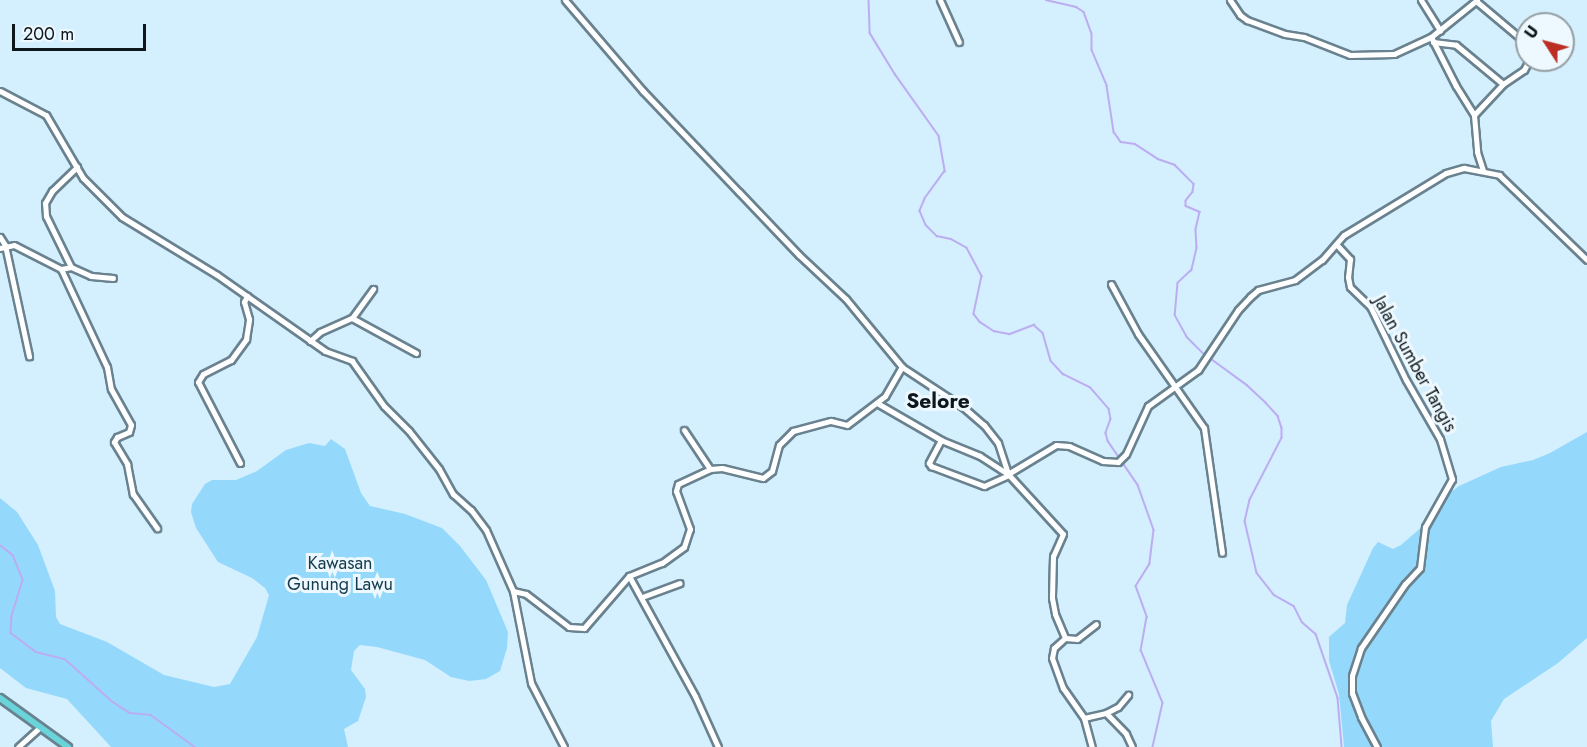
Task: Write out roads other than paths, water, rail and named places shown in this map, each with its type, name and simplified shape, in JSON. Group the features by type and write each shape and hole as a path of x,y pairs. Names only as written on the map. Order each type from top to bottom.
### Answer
{"main road":[{"path":"0,698 68,747"}],"street":[{"path":"565,0 643,91 799,255 846,299 902,367 963,407 984,425 998,443 1008,475"},
{"path":"940,0 959,42"},
{"path":"1230,0 1240,15 1265,28 1304,37 1350,55 1394,54 1432,40 1477,1 1515,34"},
{"path":"1421,0 1440,31"},
{"path":"1432,40 1456,45 1503,84"},
{"path":"1432,40 1474,115 1477,152 1483,170"},
{"path":"1474,115 1503,84 1521,72"},
{"path":"0,91 46,115 76,167 93,189 122,217 247,296 310,341 326,351 352,361 384,406 409,431 439,469 453,494 480,520 513,591 531,683 564,747"},
{"path":"71,267 46,216 45,203 52,191 76,167"},
{"path":"941,440 929,463 931,466 984,486 1008,475 1056,446 1069,446 1103,461 1118,462 1124,458 1148,406 1198,370 1238,310 1258,290 1295,280 1322,260 1344,235 1439,176 1464,168 1499,175 1587,260"},
{"path":"0,237 29,356"},
{"name":"Jalan Sumber Tangis","path":"1336,244 1350,259 1348,277 1350,287 1370,306 1406,380 1440,439 1452,479 1425,526 1419,568 1405,584 1361,648 1352,676 1352,693 1361,717 1377,747"},
{"path":"2,247 14,245 61,269 107,367 111,389 130,426 129,432 117,437 114,442 127,464 133,494 157,528"},
{"path":"61,269 71,267 91,276 113,278"},
{"path":"1111,284 1138,334 1204,428 1222,553"},
{"path":"310,341 320,332 352,318 373,289"},
{"path":"240,463 198,382 203,374 231,360 246,339 249,319 244,302 247,296"},
{"path":"352,318 416,353"},
{"path":"513,591 526,594 569,627 579,630 588,625 629,576 662,563 684,547 690,529 676,486 683,480 710,469 731,468 754,478 763,478 772,471 779,445 793,431 831,421 848,425 877,403 888,391 902,367"},
{"path":"877,403 941,440 980,456 1008,475 1063,534 1053,556 1052,598 1055,614 1065,638"},
{"path":"684,430 710,469"},
{"path":"629,576 695,696 718,747"},
{"path":"642,597 680,582"},
{"path":"1092,747 1084,718 1063,688 1052,658 1054,648 1065,638 1077,639 1096,624"},
{"path":"1084,718 1106,714 1118,707 1128,695"},
{"path":"1106,714 1126,734 1132,747"},
{"path":"18,747 40,727"}],"waterway":[{"path":"869,0 870,33 895,74 939,136 945,171 925,199 920,211 926,225 937,236 951,239 967,248 982,276 974,314 980,322 994,331 1010,334 1034,325 1043,333 1051,361 1063,374 1090,387 1109,409 1111,419 1106,433 1108,441 1138,485 1154,530 1150,564 1136,586 1147,617 1141,650 1163,703 1153,747"},
{"path":"1046,0 1076,7 1084,12 1092,34 1092,50 1107,86 1114,132 1121,142 1135,144 1158,159 1175,165 1194,184 1186,206 1200,212 1196,230 1197,248 1192,270 1178,283 1175,315 1187,337 1206,356"},
{"path":"1210,358 1247,385 1278,416 1282,438 1250,500 1245,521 1257,573 1274,595 1294,606 1302,622 1316,634 1338,698 1342,747"},
{"path":"0,545 13,555 23,580 12,617 11,633 36,652 65,659 113,702 130,713 151,715 195,747"}],"district":[{"name":"Selore","path":"938,401"}],"park label":[{"name":"Kawasan Gunung Lawu","path":"340,574"}]}
